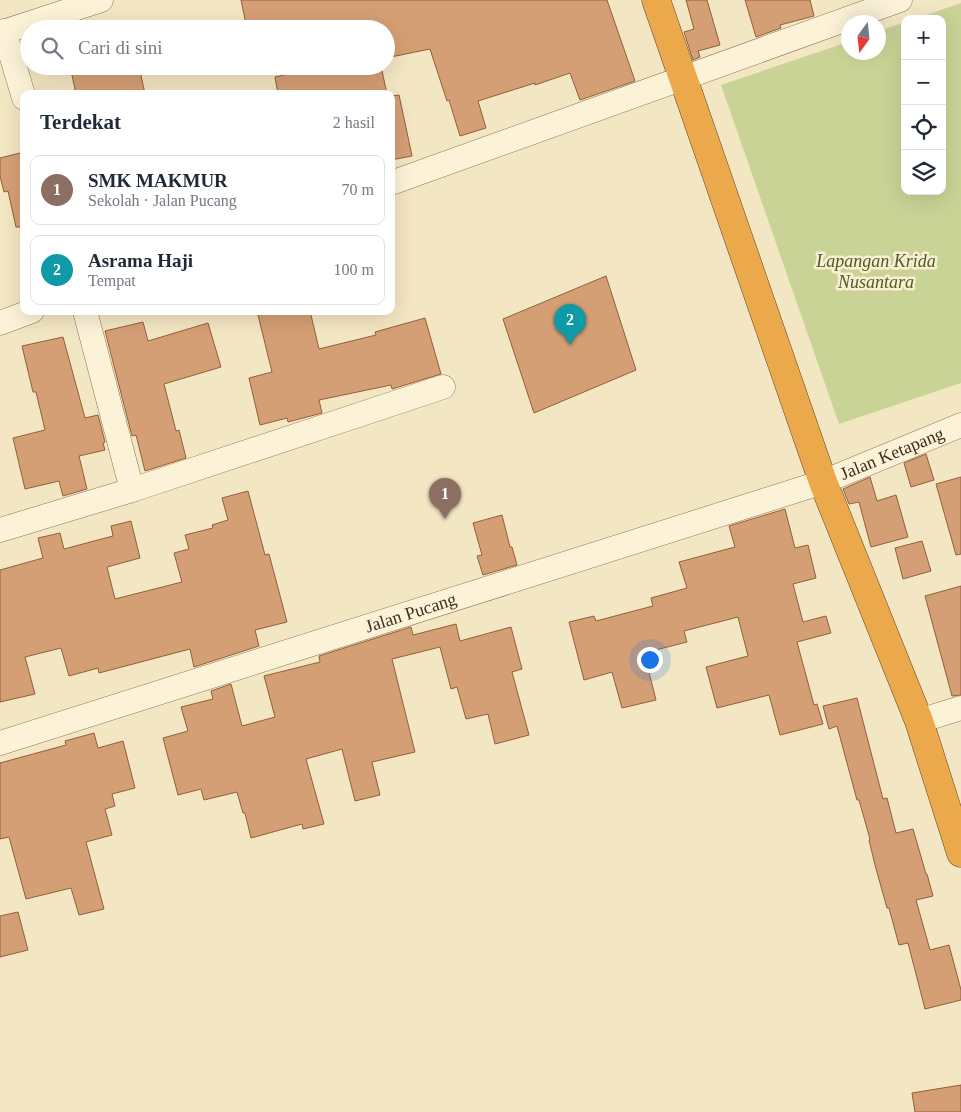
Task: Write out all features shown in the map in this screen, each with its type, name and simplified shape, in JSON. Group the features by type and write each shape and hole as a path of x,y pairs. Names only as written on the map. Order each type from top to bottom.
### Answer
{"highway":[{"path":"656,0 822,482 919,721 961,853"}],"street":[{"path":"39,20 101,0"},
{"path":"395,182 900,0"},
{"path":"20,26 2,32 21,90"},
{"path":"0,323 21,315"},
{"path":"87,315 132,490"},
{"path":"0,530 132,490 443,387"},
{"name":"Jalan Ketapang","path":"822,482 961,425"},
{"name":"Jalan Pucang","path":"0,743 822,482"},
{"path":"919,721 961,708"}],"green space":[{"name":"Lapangan Krida Nusantara","path":"961,3 961,383 839,424 721,85 841,44 841,60 886,60 886,29 901,23 901,195 946,195 946,15 926,15"}],"building":[{"path":"241,0 607,0 635,81 580,100 570,73 535,85 535,83 478,101 486,128 460,136 430,49 395,56 395,20 245,20"},
{"path":"686,0 707,0 720,45 698,51 700,57 693,60 684,32 694,29"},
{"path":"745,0 810,0 814,16 780,25 781,28 756,37"},
{"path":"72,75 141,75 144,90 75,90"},
{"path":"284,75 383,75 386,90 277,90 275,77"},
{"path":"399,95 412,156 395,159 395,96"},
{"path":"20,153 20,227 16,227 8,191 4,192 0,176 0,158"},
{"path":"606,276 636,370 534,413 503,319"},
{"path":"258,315 311,315 319,349 376,335 375,332 425,318 441,374 392,389 391,385 319,400 322,413 288,422 287,418 260,425 249,378 272,372"},
{"path":"143,322 148,341 208,323 221,367 164,384 176,431 179,430 186,458 145,471 136,435 132,436 105,331"},
{"path":"63,337 85,418 98,415 105,442 103,443 105,450 79,456 87,489 63,496 59,481 25,489 13,438 45,430 36,392 33,392 22,346"},
{"path":"926,454 934,480 911,487 904,463"},
{"path":"870,477 877,501 896,495 908,537 871,547 859,502 849,504 843,489"},
{"path":"961,477 961,554 956,555 936,484"},
{"path":"248,491 265,555 269,554 287,622 255,630 259,646 194,667 190,649 99,673 98,668 69,676 61,648 25,657 35,694 0,702 0,570 43,558 38,538 60,533 64,549 113,536 111,526 131,521 140,558 107,567 115,599 182,582 174,553 189,549 185,535 213,528 212,525 228,520 222,498"},
{"path":"785,509 795,548 808,545 816,578 793,584 803,622 826,616 831,633 797,642 814,705 817,704 823,724 780,735 769,695 717,708 706,667 748,656 738,617 684,631 687,642 644,653 656,700 622,708 612,672 584,680 569,622 594,616 596,621 653,606 651,598 687,588 679,562 735,547 729,526"},
{"path":"502,515 510,547 512,547 517,565 483,575 477,556 482,555 473,523"},
{"path":"922,541 931,571 903,579 895,548"},
{"path":"961,586 961,695 952,696 925,596"},
{"path":"456,624 460,641 511,627 522,669 512,672 529,735 495,744 488,714 466,719 457,687 451,689 440,647 392,659 415,752 372,762 380,795 355,801 342,749 306,759 324,824 303,829 302,824 251,838 245,813 243,813 237,792 204,800 201,789 178,795 163,738 188,731 181,707 213,699 211,691 231,684 242,726 275,717 264,676 320,662 319,656 411,627 413,635"},
{"path":"857,698 883,799 887,798 896,833 913,829 927,874 933,896 916,900 930,950 949,945 961,990 961,1000 925,1009 908,943 899,945 837,726 829,729 823,706"},
{"path":"94,733 98,748 123,741 135,788 112,794 115,806 105,809 112,835 86,842 104,909 79,915 71,888 26,899 9,837 0,839 0,763 66,745 65,741"},
{"path":"18,912 28,950 0,957 0,916"},
{"path":"961,1085 961,1112 915,1112 912,1093"}],"place":[{"name":"Asrama Haji","path":"570,345"},
{"name":"SMK MAKMUR","path":"445,519"}]}
